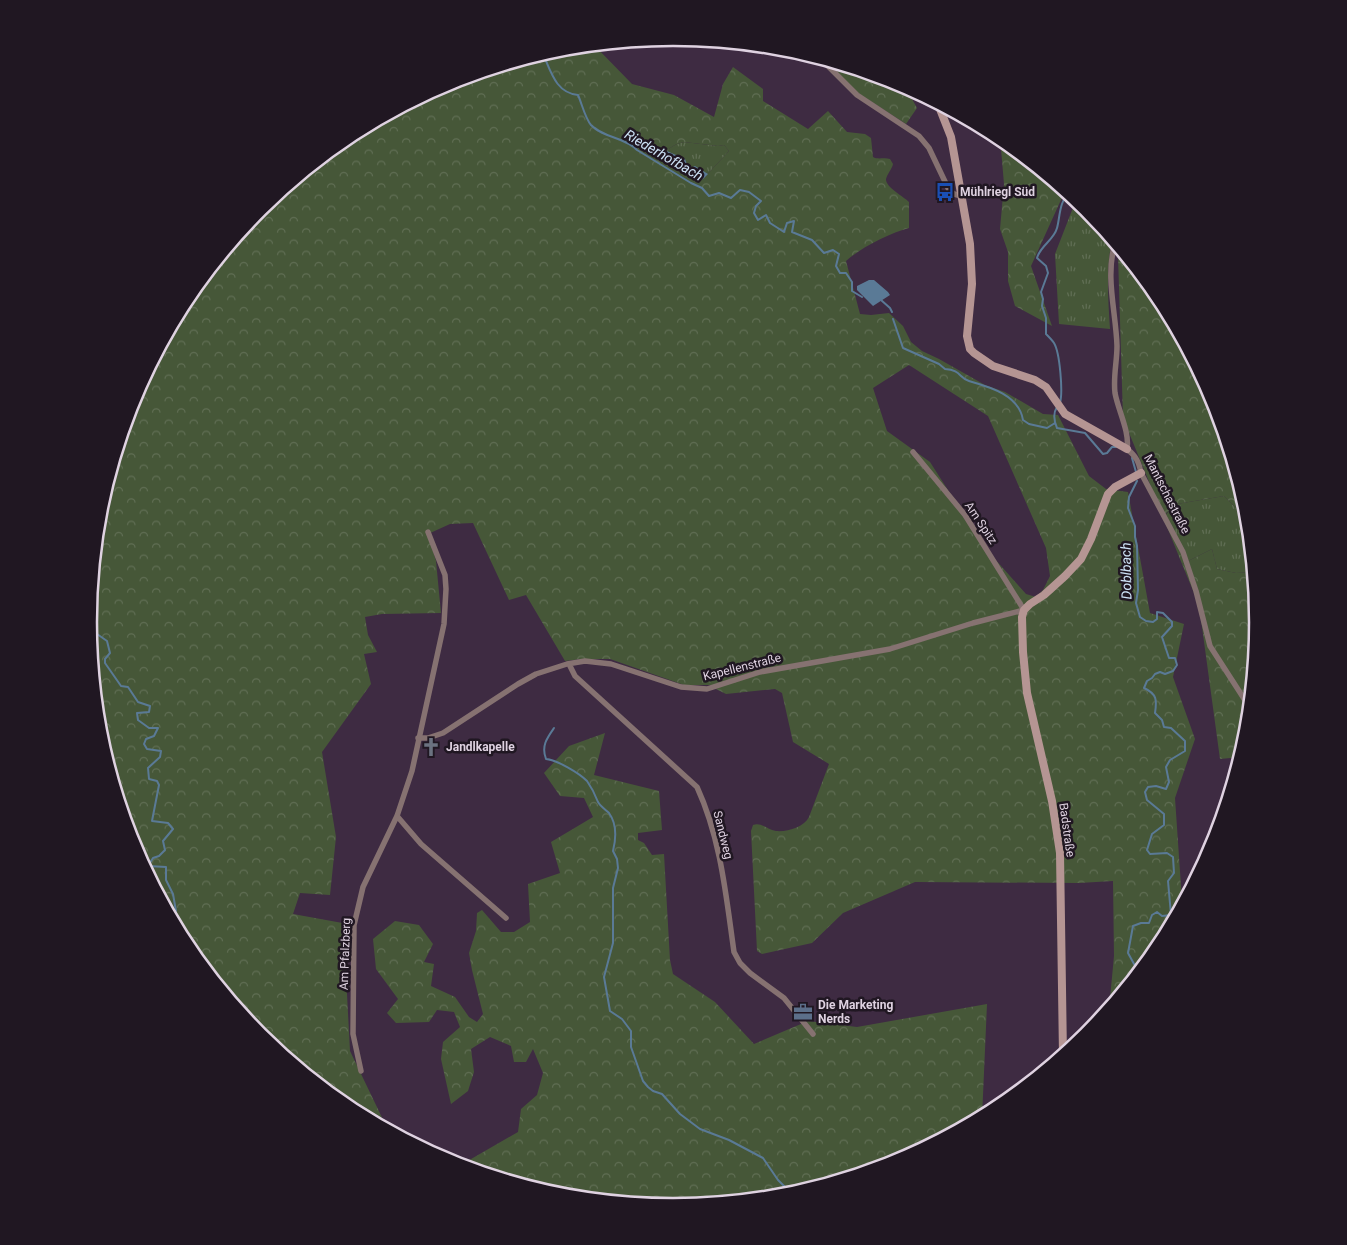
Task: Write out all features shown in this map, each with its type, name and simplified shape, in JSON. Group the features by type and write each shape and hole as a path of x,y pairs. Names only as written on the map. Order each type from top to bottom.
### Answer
{"street":[{"path":"830,68 857,95 919,136 929,148 949,190 961,196"},
{"name":"Mantschastraße","path":"942,113 952,137 968,228 972,284 967,336 970,349 979,358 993,366 1025,376 1046,387 1053,395 1058,406 1073,420 1134,454 1141,473 1183,552 1196,591 1210,646 1245,700"},
{"path":"1114,251 1110,272 1117,345 1114,382 1117,405 1128,440 1127,449"},
{"name":"Am Spitz","path":"913,452 965,515 1024,610"},
{"name":"Kapellenstraße","path":"418,738 428,738 443,733 536,674 569,664 585,661 611,664 681,687 707,690 760,672 890,649 973,622 1024,610 1065,576 1081,559 1092,539 1108,494 1115,487 1141,473"},
{"path":"418,738 440,650 446,598 446,580 443,568 428,532"},
{"name":"Badstraße","path":"1024,610 1022,617 1026,684 1052,800 1060,853 1063,1047"},
{"name":"Sandweg","path":"569,664 575,676 697,787 705,804 716,843 734,952 750,973 784,998 813,1034"},
{"name":"Am Pfalzberg","path":"361,1071 353,1034 354,925 363,887 397,816 412,771 418,738"},
{"path":"397,816 425,848 506,918"}],"green space":[{"path":"600,51 632,84 674,95 714,117 723,84 733,67 763,89 763,101 808,129 828,111 847,132 865,134 871,138 873,157 890,159 893,164 886,182 909,202 909,228 893,233 859,251 846,261 860,314 889,313 903,326 911,342 922,351 985,385 1005,392 1043,414 1058,415 1089,476 1106,489 1128,492 1150,613 1184,624 1173,677 1195,739 1175,798 1182,894 1153,943 1110,998 1114,956 1113,881 1079,883 915,882 843,913 812,943 762,954 757,951 751,831 753,825 756,824 781,831 790,830 807,821 829,764 793,742 782,693 775,689 726,694 712,685 684,685 610,659 565,661 526,595 509,600 473,523 450,524 428,534 436,561 441,613 382,614 365,617 368,635 377,652 364,654 371,684 322,752 336,837 330,895 300,893 293,914 348,924 346,975 350,1051 384,1121 353,1102 294,1056 266,1030 216,973 174,911 141,843 128,808 108,735 102,698 98,660 98,585 108,510 128,437 141,402 174,334 194,302 240,243 266,215 323,165 385,123 453,90 488,77 561,57","holes":["684,142 724,145 729,151 703,179 697,180 664,162 670,148","909,365 988,416 1046,548 1050,576 1043,590 1036,597 1026,594 985,548 930,462 887,431 873,388"]},
{"path":"833,69 894,90 911,98 917,108 906,124 858,93"},
{"path":"684,142 724,145 729,151 703,179 697,181 683,171 664,162 670,148"},
{"path":"1001,148 1062,197 1031,266 1052,326 1015,306 1008,281 1008,252 1000,229 1004,184"},
{"path":"1073,208 1111,247 1108,273 1110,329 1059,324 1055,254"},
{"path":"1118,256 1153,302 1173,334 1190,368 1206,402 1219,437 1239,510 1224,496 1177,504 1163,516 1123,418"},
{"path":"1224,496 1239,510 1248,572 1236,573 1217,569 1212,549 1182,564 1163,517 1177,504"},
{"path":"1212,549 1217,569 1236,573 1248,572 1250,622 1249,660 1245,698 1233,758 1220,759 1199,605 1182,564"},
{"path":"605,733 594,775 659,791 662,830 638,833 638,840 644,843 652,855 664,854 670,960 673,974 715,1002 754,1044 808,1021 857,1027 987,1004 982,1109 928,1139 894,1155 859,1168 786,1188 711,1198 636,1198 598,1194 524,1179 468,1161 518,1132 521,1109 537,1095 543,1073 533,1049 526,1062 514,1062 511,1046 490,1037 471,1049 474,1072 468,1091 451,1104 441,1059 443,1042 460,1027 454,1012 437,1010 429,1022 396,1023 387,1013 398,999 376,969 373,939 395,921 419,925 433,944 424,962 434,964 431,986 455,997 469,1017 477,1022 483,1014 469,953 476,931 477,913 482,910 501,932 514,932 530,922 528,884 560,873 551,842 593,817 584,798 560,796 544,773 569,746"}],"water":[{"path":"667,151 685,159 687,164 683,171 664,162 664,155"},
{"path":"695,166 708,174 703,179 697,181 688,174 688,169"},
{"path":"869,280 874,280 890,295 873,306 857,290 857,286"}],"waterway":[{"name":"Riederhofbach","path":"546,61 559,86 578,95 587,119 596,129 626,142 702,188 709,196 719,193 731,198 740,190 749,192 761,201 756,206 754,213 758,220 766,215 770,223 784,232 787,223 794,221 792,232 812,240 824,253 833,250 839,254 836,266 840,273 846,273 852,282 852,291 862,297"},
{"name":"Doblbach","path":"1060,403 1061,382 1058,355 1054,343 1046,334 1046,318 1042,306 1041,292 1048,273 1046,266 1037,258 1055,232 1064,199"},
{"name":"Riederhofbach","path":"881,300 892,312"},
{"name":"Riederhofbach","path":"893,319 903,348 939,364 945,369 957,372 966,380 1002,393 1016,404 1023,420 1029,424 1047,428 1055,423"},
{"name":"Doblbach","path":"1057,407 1054,417 1057,428 1085,433 1103,454 1107,453 1112,447 1116,447"},
{"name":"Doblbach","path":"1132,458 1136,472"},
{"name":"Doblbach","path":"1137,481 1129,497 1128,508 1135,526 1137,546 1138,590 1136,603 1140,617 1146,621 1153,622 1157,619 1157,612 1163,613 1172,622 1172,626 1162,637 1169,658 1175,658 1177,665 1173,671 1165,674 1160,672 1155,674 1147,681 1144,688 1154,695 1156,701 1155,713 1162,720 1164,727 1171,728 1185,741 1185,751 1170,760 1166,767 1169,782 1166,789 1156,786 1148,787 1145,792 1147,800 1164,814 1164,825 1152,834 1147,850 1150,854 1167,853 1173,857 1174,873 1168,881 1171,914"},
{"path":"97,634 107,641 110,653 105,659 105,663 121,686 128,687 138,702 150,706 149,712 137,713 138,720 149,728 158,728 154,736 146,739 144,744 147,749 161,751 160,757 148,768 149,779 157,781 159,785 152,821 168,823 173,829 163,841 165,850 159,856 153,858 150,863"},
{"path":"554,728 544,746 546,759 568,767 587,781 599,803 612,817 615,827 613,851 617,859 618,868 613,888 613,943 604,977 610,1011 622,1019 631,1031 631,1047 643,1081 653,1091 662,1094 680,1114 700,1129 729,1140 763,1158 786,1188"},
{"path":"152,866 166,867 166,880 173,894 176,911 173,910"},
{"name":"Doblbach","path":"1136,967 1128,953 1133,926 1149,923 1152,915 1157,912 1162,916 1170,915"}],"place":[{"name":"Mühlriegl Süd","path":"945,192"},
{"name":"Jandlkapelle","path":"431,747"},
{"name":"Die Marketing Nerds","path":"803,1012"}]}
